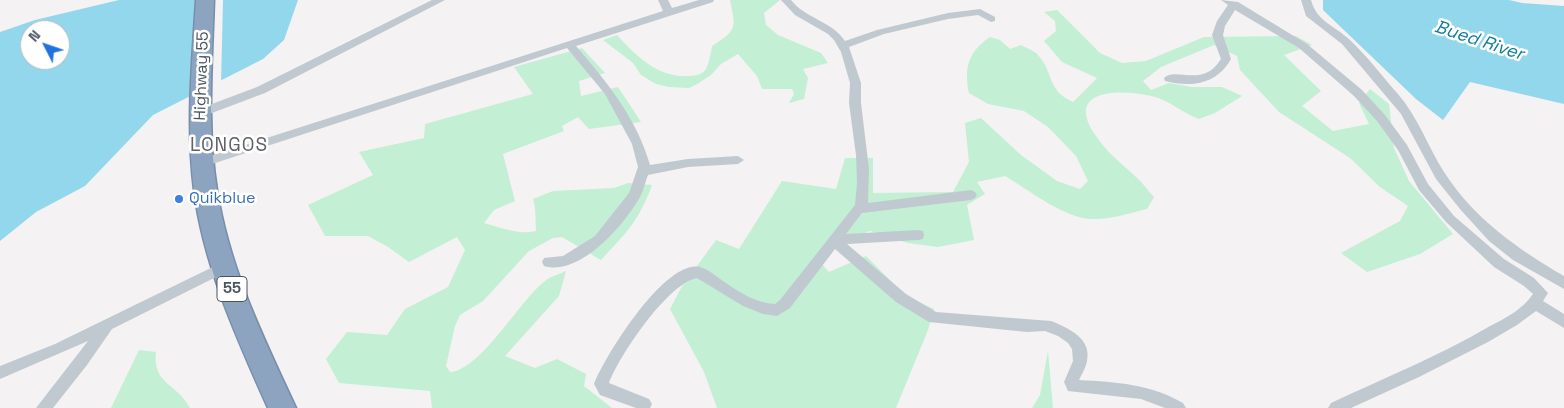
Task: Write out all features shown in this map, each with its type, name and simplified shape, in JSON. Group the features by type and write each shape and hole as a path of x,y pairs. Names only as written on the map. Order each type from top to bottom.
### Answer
{"highway":[{"name":"Highway 55","path":"205,0 200,113 202,164 209,216 223,267 282,408"}],"street":[{"path":"200,113 261,90 440,0"},
{"path":"663,0 669,13"},
{"path":"202,164 353,112 709,0"},
{"path":"644,404 605,390 601,384 602,379 632,328 678,279 688,273 698,272 725,290 753,304 777,310 790,297 859,209 863,186 855,81 843,45 830,31 797,14 786,0"},
{"path":"1306,0 1310,14 1346,42 1406,112 1440,176 1464,206 1494,237 1518,256 1564,283"},
{"path":"1169,78 1204,78 1216,74 1226,58 1218,41 1219,30 1230,2 1303,46 1358,93 1381,118 1403,148 1423,187 1450,219 1499,263 1539,290 1541,296 1533,307 1464,348 1336,408"},
{"path":"843,45 881,32 948,16 980,12 991,18"},
{"path":"549,262 564,261 600,240 635,196 643,171 641,152 609,92 570,45"},
{"path":"643,171 688,163 738,160"},
{"path":"859,209 971,195"},
{"path":"833,240 918,234"},
{"path":"833,240 901,298 934,318 1052,326 1073,339 1079,348 1080,361 1071,382 1072,386 1149,394 1171,402 1178,408"},
{"path":"0,373 60,348 223,267"},
{"path":"1536,303 1564,322"},
{"path":"44,408 82,361 108,324"}],"green space":[{"path":"730,0 780,0 764,13 766,25 778,35 821,53 828,63 803,69 808,78 804,99 789,103 794,94 792,89 762,89 757,76 738,54 721,64 712,74 689,88 656,84 641,75 633,63 603,40 617,35 640,58 658,69 678,76 698,75 706,69 712,46 726,36 733,28 734,23"},
{"path":"1057,10 1100,53 1122,63 1146,61 1204,37 1296,36 1312,45 1284,55 1321,91 1302,106 1333,131 1369,124 1359,103 1370,89 1389,104 1394,148 1409,181 1453,234 1420,254 1367,272 1341,253 1400,221 1408,206 1380,187 1350,158 1279,112 1240,70 1237,56 1214,45 1161,67 1143,81 1151,90 1169,83 1192,87 1222,87 1242,96 1215,113 1199,119 1157,98 1126,92 1101,95 1092,100 1087,107 1087,118 1103,146 1139,179 1154,197 1147,209 1107,218 1083,218 1060,210 1005,176 977,182 985,194 967,205 974,240 938,247 908,243 870,231 833,245 820,262 829,272 866,256 906,296 934,309 928,330 896,408 717,408 704,372 670,309 681,288 716,240 739,249 782,181 836,189 845,158 873,158 873,193 953,192 969,162 965,123 981,118 1021,155 1057,181 1080,189 1088,181 1076,156 1048,127 1024,111 988,104 969,93 967,76 969,61 977,49 990,37 1000,40 1010,49 1021,45 1037,54 1047,69 1055,87 1064,97 1073,102 1097,78 1062,62 1044,41 1056,31 1055,21 1044,12"},
{"path":"582,48 605,73 579,81 581,96 618,87 641,122 589,129 578,117 562,126 564,131 503,154 515,201 494,210 484,223 516,232 536,231 533,199 553,191 614,188 628,183 652,185 647,197 631,226 601,260 562,237 553,238 529,251 483,301 460,315 455,326 446,366 450,372 462,369 474,360 487,348 535,290 547,279 566,271 559,296 505,356 535,368 557,359 586,374 584,386 612,408 432,408 430,391 339,383 326,359 347,332 387,335 405,309 448,287 465,250 457,237 409,262 368,236 325,236 308,205 373,175 359,152 424,138 425,124 533,94 514,67"},
{"path":"139,350 156,352 158,371 190,408 111,408"},
{"path":"1048,351 1053,408 1032,408 1040,395"}],"water":[{"path":"119,0 298,0 284,40 263,59 153,115 85,186 36,212 0,241 0,32 20,25 20,70 70,70 70,20 35,20"},
{"name":"Bued River","path":"1323,0 1509,0 1522,3 1564,6 1564,104 1470,82 1443,120 1416,99 1323,10"}],"pier":[{"path":"195,0 223,0 221,84 208,90 190,94"}],"place":[{"name":"Quikblue","path":"179,199"}],"district":[{"name":"LONGOS","path":"229,146"}]}
